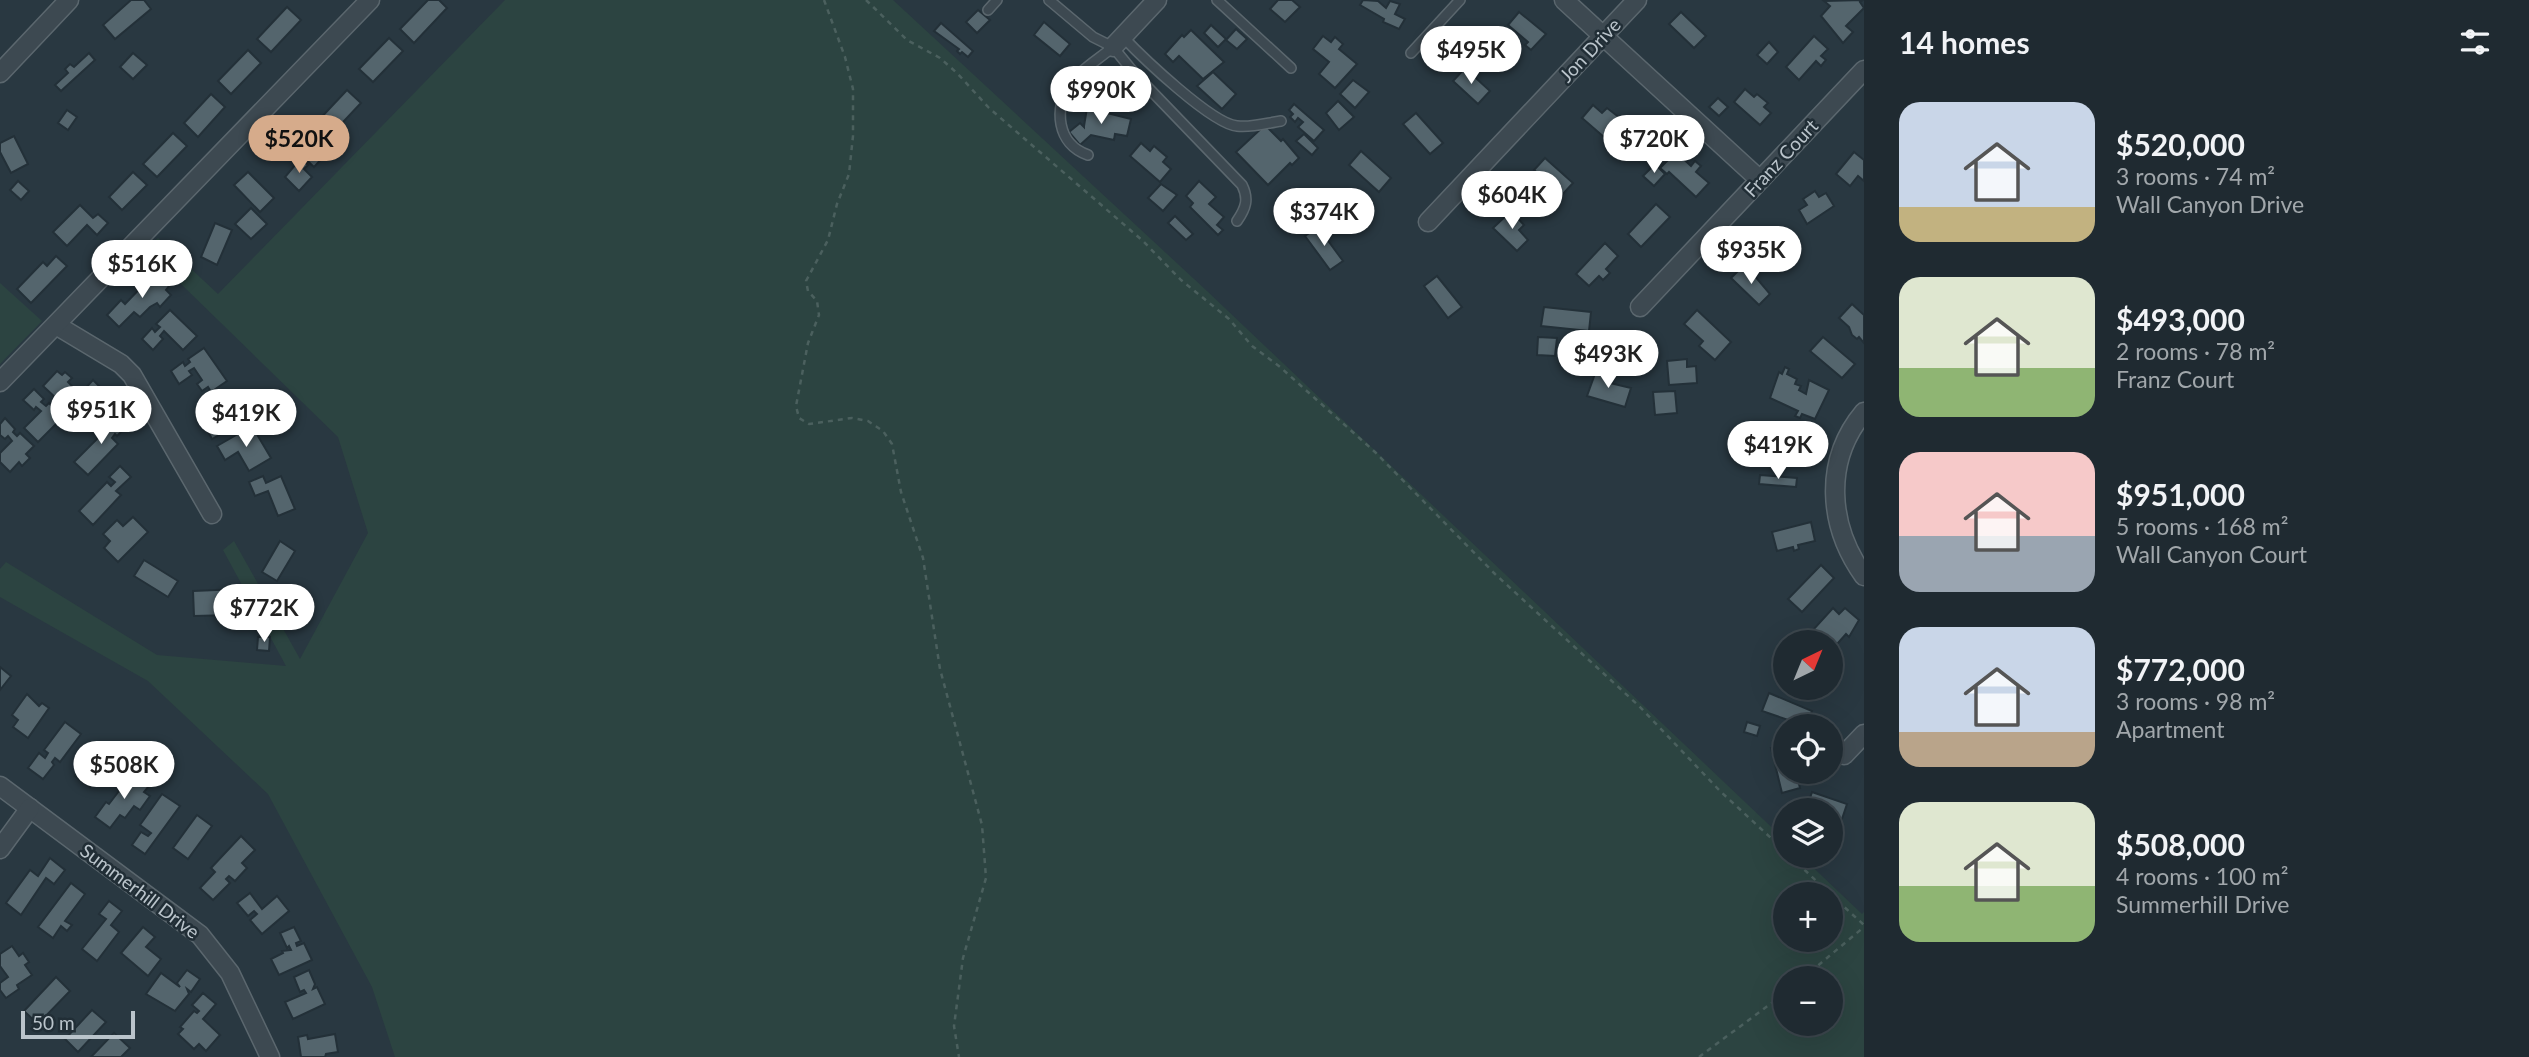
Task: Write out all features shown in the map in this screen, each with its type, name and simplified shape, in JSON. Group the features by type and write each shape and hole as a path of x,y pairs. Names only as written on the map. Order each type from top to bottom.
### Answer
{"street":[{"path":"0,73 69,0"},
{"path":"0,383 370,0"},
{"path":"1118,42 1157,0"},
{"path":"1564,0 1760,180"},
{"name":"Jon Drive","path":"1428,222 1637,0"},
{"name":"Franz Court","path":"1640,307 1864,69"},
{"path":"56,325 121,364 132,375 212,514"},
{"path":"1864,412 1849,434 1840,455 1834,498 1843,540 1864,576"},
{"path":"1844,755 1864,734"},
{"name":"Summerhill Drive","path":"0,786 200,935 230,973 270,1057"},
{"path":"0,849 30,808"}],"lane":[{"path":"988,9 997,0"},
{"path":"1049,0 1093,37 1118,42 1138,53 1220,121 1238,127 1281,121"},
{"path":"1217,0 1292,68"},
{"path":"1411,53 1460,0"},
{"path":"1088,155 1076,151 1063,134 1059,118 1061,106 1071,83 1118,42"},
{"path":"1118,42 1135,74 1242,185 1247,194 1246,204 1237,221"}],"path":[{"path":"824,0 845,57 853,89 853,136 849,174 837,204 828,240 806,281 808,291 817,301 819,315 808,343 796,406 799,418 808,424 852,418 868,421 883,431 892,444 901,492 923,558 929,609 936,633 943,680 982,825 986,878 963,958 954,1026 959,1057"},
{"path":"866,0 907,40 940,58 957,73 989,108 1143,241 1181,280 1229,319 1252,346 1280,367 1375,452 1495,574 1639,706 1720,791 1773,840"},
{"path":"1803,868 1817,882"},
{"path":"1817,966 1864,926 1843,906"},
{"path":"1699,1057 1773,1002"}],"green space":[{"path":"505,0 893,0 1207,291 1773,829 1773,868 1814,868 1828,882 1773,882 1773,952 1843,952 1843,896 1862,914 1864,912 1864,1057 395,1057 372,987 268,794 148,681 0,597 0,569 6,562 157,655 286,666 223,550 234,541 300,659 368,533 338,437 145,249 158,238 218,294"},
{"path":"0,283 42,321 0,364"}],"building":[{"path":"131,0 144,0 151,9 115,39 103,25"},
{"path":"428,0 439,0 447,8 414,43 400,29"},
{"path":"1278,0 1292,0 1300,7 1285,22 1270,9"},
{"path":"1363,0 1378,1 1386,8 1390,1 1400,4 1395,14 1405,19 1399,29 1383,22 1384,19 1360,5"},
{"path":"1863,0 1860,2 1864,8 1846,26 1853,32 1843,43 1821,16 1830,6 1824,1"},
{"path":"287,7 301,20 271,52 257,39"},
{"path":"978,10 990,20 977,33 966,22"},
{"path":"1519,12 1546,34 1531,50 1525,45 1528,42 1508,25"},
{"path":"1681,12 1706,36 1694,48 1669,24"},
{"path":"1044,22 1070,44 1060,56 1034,35"},
{"path":"941,23 973,51 968,57 962,52 960,54 957,51 959,49 934,31"},
{"path":"1211,25 1226,39 1218,47 1204,33"},
{"path":"1236,29 1247,39 1237,49 1226,40"},
{"path":"1191,30 1224,62 1203,79 1179,56 1173,62 1165,54 1182,35 1184,37"},
{"path":"1323,36 1331,42 1335,37 1343,44 1339,49 1357,64 1335,88 1319,74 1329,62 1313,49"},
{"path":"1814,36 1828,49 1821,56 1826,60 1821,66 1816,61 1799,80 1786,67"},
{"path":"389,38 403,51 373,82 359,69"},
{"path":"1769,42 1778,52 1767,64 1757,55"},
{"path":"248,50 261,63 231,94 218,81"},
{"path":"89,53 95,60 61,91 55,85 68,73 65,69 70,64 74,67"},
{"path":"133,53 147,65 133,79 120,67"},
{"path":"1465,68 1490,91 1478,104 1453,81"},
{"path":"1213,72 1236,94 1222,109 1197,86"},
{"path":"1353,80 1369,92 1355,108 1340,94"},
{"path":"1745,89 1754,97 1757,94 1768,103 1764,107 1771,113 1760,125 1734,102"},
{"path":"347,90 361,103 329,137 315,124"},
{"path":"211,94 225,107 198,137 184,123"},
{"path":"1718,98 1728,107 1719,116 1709,107"},
{"path":"1338,101 1354,117 1339,130 1326,113"},
{"path":"1294,104 1324,130 1314,141 1298,127 1303,122 1298,118 1295,122 1290,117 1293,114 1289,110"},
{"path":"1593,105 1602,113 1607,108 1620,118 1614,124 1623,131 1612,144 1582,118"},
{"path":"1087,108 1131,119 1127,136 1115,134 1114,140 1091,135 1080,145 1069,132 1080,123 1084,127"},
{"path":"67,110 77,117 68,130 58,123"},
{"path":"1416,113 1443,143 1430,154 1403,124"},
{"path":"297,124 327,153 314,167 300,154 296,158 289,151 293,147 282,140"},
{"path":"1265,125 1281,141 1283,139 1299,158 1292,165 1290,163 1268,185 1236,152"},
{"path":"173,133 187,146 157,177 143,164"},
{"path":"1304,134 1318,148 1312,155 1296,141"},
{"path":"14,136 28,164 11,173 0,152 0,143"},
{"path":"1141,143 1150,151 1154,146 1167,157 1163,162 1171,169 1160,182 1130,156"},
{"path":"1361,151 1391,178 1379,192 1349,165"},
{"path":"1676,152 1691,166 1695,161 1701,166 1696,172 1709,183 1696,197 1669,172 1667,174 1660,168"},
{"path":"1854,152 1864,160 1864,181 1858,176 1850,186 1836,174"},
{"path":"301,158 308,165 304,169 312,177 299,191 285,177"},
{"path":"1545,158 1573,183 1562,195 1534,170"},
{"path":"1655,164 1665,174 1654,186 1643,176"},
{"path":"133,172 147,185 122,210 109,197"},
{"path":"248,172 274,198 260,212 234,185"},
{"path":"18,181 29,191 21,200 10,190"},
{"path":"1199,181 1216,197 1209,204 1224,217 1217,225 1223,230 1218,235 1190,207 1193,203 1186,196"},
{"path":"1161,184 1177,195 1163,211 1148,198"},
{"path":"1815,191 1819,197 1826,193 1834,206 1807,224 1799,210 1807,205 1803,199"},
{"path":"1656,204 1670,217 1641,247 1628,234"},
{"path":"80,205 93,218 98,214 108,223 97,235 87,225 67,246 53,232"},
{"path":"251,208 267,224 251,239 235,224"},
{"path":"1511,211 1524,225 1519,230 1528,240 1517,251 1493,228"},
{"path":"1175,216 1193,234 1186,240 1168,223"},
{"path":"215,223 232,230 217,265 201,257"},
{"path":"1318,227 1343,261 1330,270 1305,236"},
{"path":"1784,234 1786,239 1794,236 1799,252 1773,261 1768,246 1775,243 1773,237"},
{"path":"1605,243 1618,256 1606,269 1610,273 1603,280 1599,276 1589,286 1576,274"},
{"path":"56,256 67,266 31,303 17,289 43,262 47,266"},
{"path":"1742,267 1753,277 1754,275 1770,294 1759,305 1731,278"},
{"path":"153,271 169,286 166,290 171,295 160,307 157,303 140,317 134,312 119,327 107,315 121,300 125,304 151,277 149,275"},
{"path":"1437,276 1462,307 1448,318 1424,286"},
{"path":"1852,304 1864,315 1864,343 1859,337 1857,339 1852,335 1849,327 1839,318"},
{"path":"1544,307 1591,312 1589,331 1541,326"},
{"path":"170,310 197,336 183,350 164,331 160,336 163,339 153,350 142,339 152,328 155,332 160,327 156,324"},
{"path":"1697,310 1731,342 1715,360 1699,346 1703,341 1684,324"},
{"path":"1538,337 1557,338 1555,356 1537,355"},
{"path":"1823,337 1855,364 1842,378 1810,351"},
{"path":"204,348 227,381 211,392 208,387 202,391 197,384 202,380 194,368 189,371 192,375 179,384 171,371 183,362 185,366 190,362 188,359"},
{"path":"1687,359 1687,367 1696,366 1697,383 1669,385 1667,361"},
{"path":"1785,367 1789,369 1787,374 1797,379 1795,384 1801,386 1799,390 1806,394 1809,380 1829,390 1815,419 1802,414 1800,418 1795,416 1798,411 1770,398 1779,372 1782,374"},
{"path":"57,371 62,375 65,372 72,378 68,382 80,394 93,380 104,391 94,401 89,396 73,414 43,386"},
{"path":"1596,371 1612,375 1610,383 1631,388 1625,407 1587,396"},
{"path":"34,389 44,399 41,402 46,406 49,403 63,417 38,442 24,428 41,411 36,407 34,410 23,400"},
{"path":"1675,391 1677,413 1655,415 1653,392"},
{"path":"240,400 243,404 249,401 252,405 245,409 250,417 212,439 203,422"},
{"path":"117,414 128,425 117,436 115,434 112,438 118,444 88,475 74,462 109,427 106,425"},
{"path":"5,418 15,429 13,432 17,436 20,433 34,446 26,454 30,458 22,466 19,462 10,472 0,462 0,453 12,441 8,436 5,439 0,435 0,424"},
{"path":"1776,422 1783,424 1781,429 1805,438 1798,456 1790,453 1787,459 1777,455 1780,449 1759,441 1765,423 1774,426"},
{"path":"252,426 271,458 249,471 238,452 225,460 217,446"},
{"path":"120,466 131,477 116,491 121,495 93,525 79,511 107,482 111,486 115,482 109,477"},
{"path":"1760,475 1797,478 1796,487 1759,484"},
{"path":"263,476 266,483 281,476 295,509 278,516 268,491 255,496 249,482"},
{"path":"133,517 148,532 118,562 104,548 110,541 103,534 117,520 123,526"},
{"path":"1811,522 1815,541 1798,545 1799,549 1794,551 1793,547 1777,551 1772,532"},
{"path":"280,541 295,551 277,581 262,572"},
{"path":"144,560 178,581 168,597 134,576"},
{"path":"1821,565 1834,578 1802,612 1788,599"},
{"path":"240,589 241,609 233,609 233,615 194,616 193,591"},
{"path":"1833,608 1839,614 1845,608 1859,620 1849,637 1846,634 1843,637 1843,630 1813,630"},
{"path":"258,637 270,637 269,651 257,650"},
{"path":"0,667 11,676 0,690"},
{"path":"1769,693 1773,695 1773,700 1786,700 1812,711 1811,714 1773,715 1762,711"},
{"path":"27,694 39,706 42,703 49,708 28,738 13,727 18,720 12,715"},
{"path":"65,722 81,734 60,762 55,758 52,762 54,765 43,779 28,768 39,753 45,758 48,753 44,750"},
{"path":"1747,722 1760,726 1757,736 1744,732"},
{"path":"95,748 111,759 90,787 75,776"},
{"path":"132,774 149,786 144,792 150,796 140,810 134,806 125,818 120,815 110,828 95,817 106,802 109,804"},
{"path":"1780,784 1799,784 1800,788 1782,793"},
{"path":"1812,792 1830,798 1810,798"},
{"path":"162,794 180,806 145,854 132,845 141,832 148,836 151,833 140,825"},
{"path":"197,815 212,826 188,859 173,848"},
{"path":"241,836 255,850 242,863 247,868 235,881 229,876 226,879 230,883 213,900 200,888 215,872 211,868"},
{"path":"50,858 65,870 54,884 46,878 21,915 6,903 30,870 38,876"},
{"path":"71,883 85,894 65,921 72,925 67,931 61,926 53,938 38,927"},
{"path":"250,893 262,909 277,896 289,911 262,934 250,920 257,914 254,911 248,916 237,903"},
{"path":"109,901 122,911 111,925 119,932 97,961 82,949 106,919 99,914"},
{"path":"143,927 155,937 146,947 161,959 148,976 121,953"},
{"path":"294,927 301,941 296,943 297,946 304,943 312,960 279,975 271,959 283,953 282,951 291,950 289,946 287,948 280,933"},
{"path":"12,946 19,956 23,953 29,962 25,965 32,975 17,985 19,989 6,998 0,990 0,983 8,977 0,966 0,954"},
{"path":"187,970 200,979 191,992 187,989 189,994 175,1011 146,994 161,973 180,987 177,983"},
{"path":"309,970 315,984 313,989 317,987 325,1004 293,1019 285,1002 306,993 304,990 300,992 294,977"},
{"path":"56,977 70,991 38,1024 24,1011"},
{"path":"203,993 216,1004 203,1019 220,1035 206,1051 199,1044 194,1049 178,1034 183,1029 180,1027 194,1011 199,1011 192,1005"},
{"path":"92,1010 106,1022 78,1052 65,1039"},
{"path":"114,1033 130,1048 121,1057 91,1057"},
{"path":"335,1034 338,1052 326,1054 325,1057 301,1057 298,1037 307,1035 308,1039"}]}
